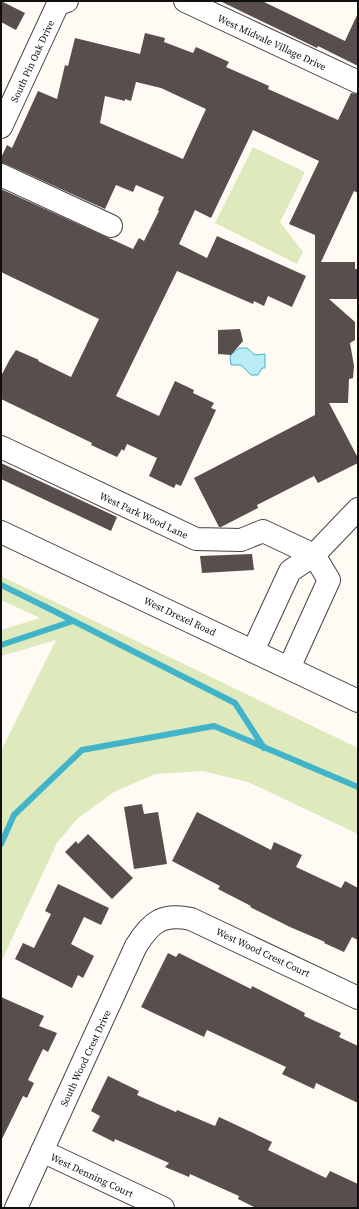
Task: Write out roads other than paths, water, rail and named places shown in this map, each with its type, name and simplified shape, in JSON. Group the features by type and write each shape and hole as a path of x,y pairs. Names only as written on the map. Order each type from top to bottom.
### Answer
{"street":[{"name":"South Pin Oak Drive","path":"1,127 58,4 67,1"},
{"name":"West Midvale Village Drive","path":"185,1 358,82"},
{"path":"1,175 111,226"},
{"name":"West Park Wood Lane","path":"1,447 196,540 241,540 263,531 314,555"},
{"path":"253,651 290,571 314,555 358,509"},
{"name":"West Drexel Road","path":"1,532 358,701"},
{"path":"289,668 329,580 314,555"},
{"name":"West Wood Crest Court","path":"164,912 196,921 358,998"},
{"name":"South Wood Crest Drive","path":"16,1208 136,946 148,929 164,912"},
{"name":"West Denning Court","path":"42,1151 163,1208"}],"water":[{"path":"239,348 247,348 255,355 265,354 265,368 262,368 258,375 251,375 241,365 231,365 230,356"}],"waterway":[{"path":"1,585 235,703 264,748"},
{"path":"1,645 73,621"},
{"path":"1,844 14,815 82,750 214,726 358,787"}]}
